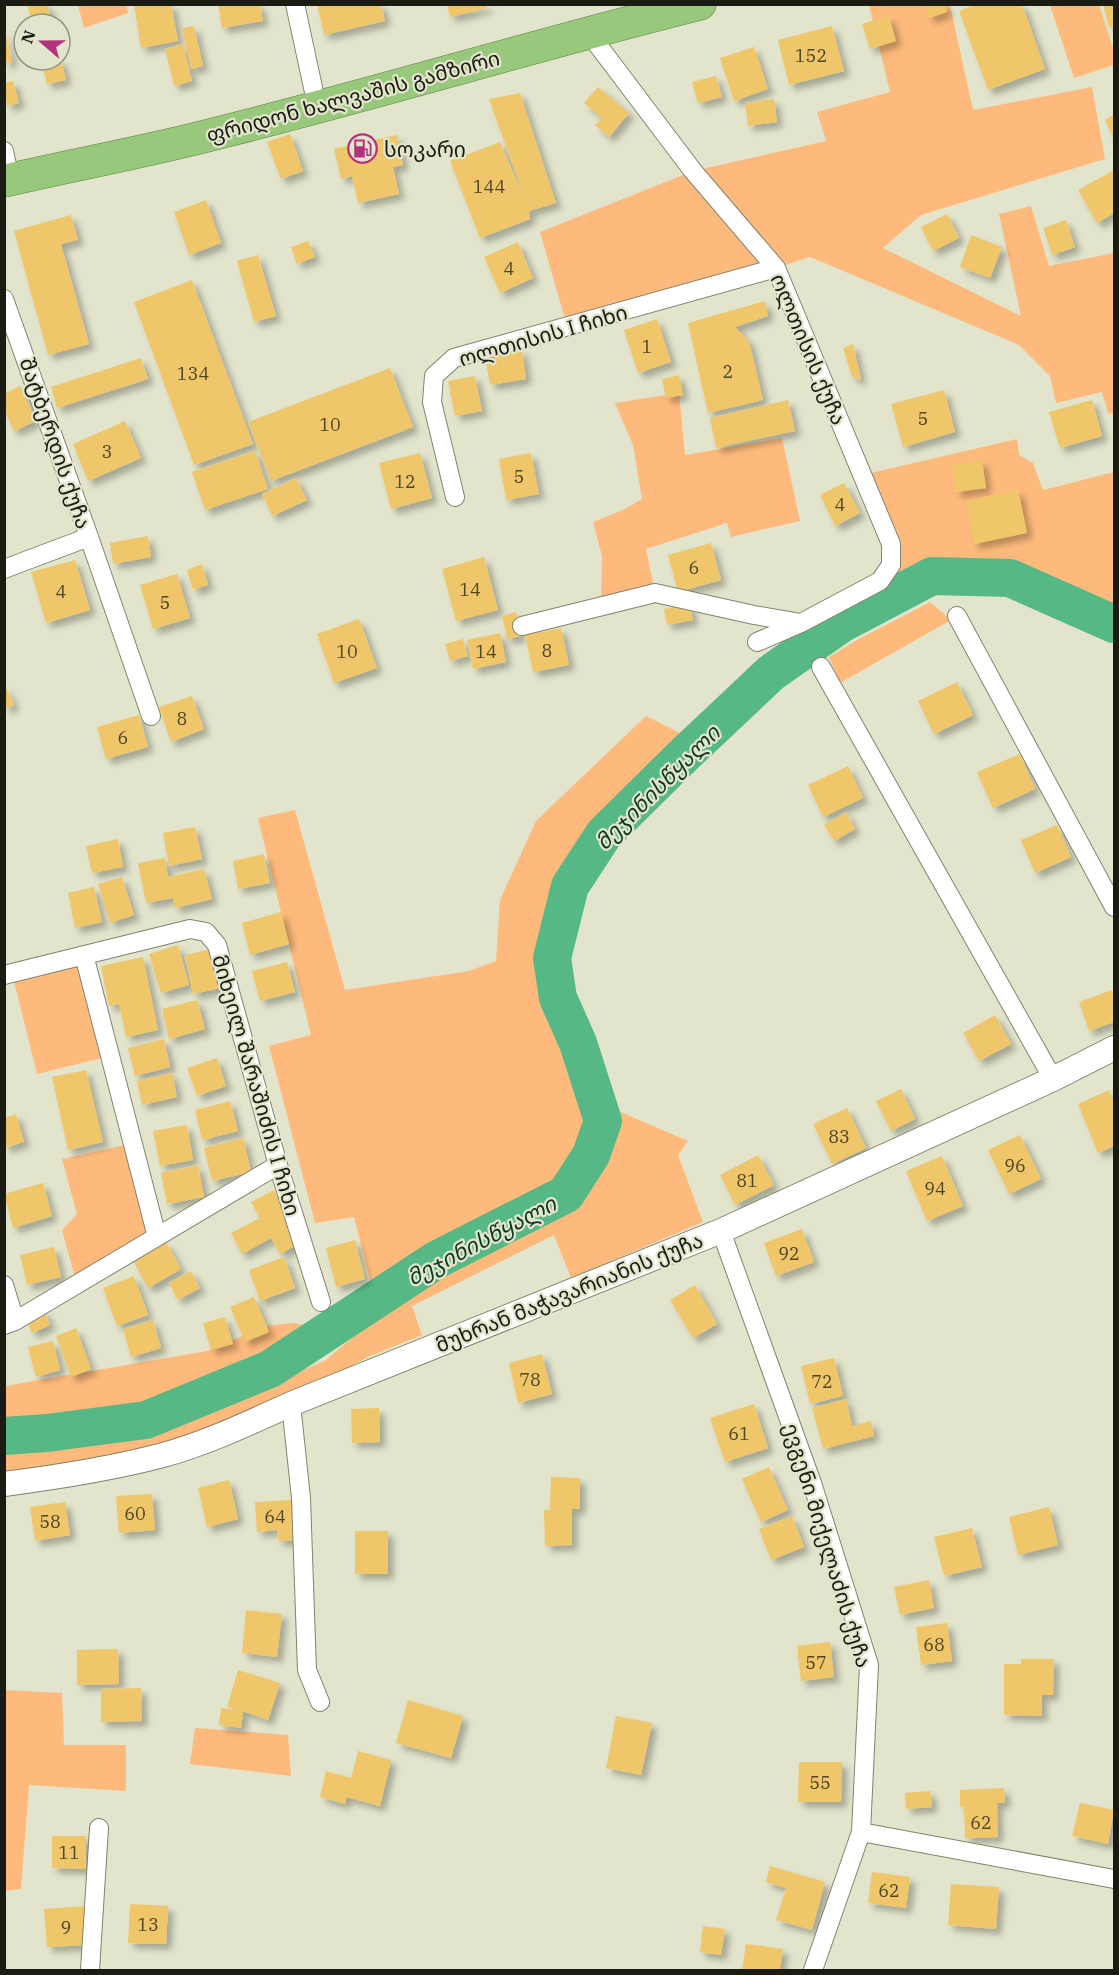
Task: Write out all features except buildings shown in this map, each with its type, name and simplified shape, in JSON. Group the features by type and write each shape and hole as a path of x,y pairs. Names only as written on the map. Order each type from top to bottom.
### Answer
{"highway":[{"name":"ფრიდონ ხალვაშის გამზირი","path":"6,170 222,132 405,84 588,32 700,4"}],"street":[{"path":"296,4 317,106"},
{"name":"ოლთისის ქუჩა","path":"588,32 693,171 776,268 891,544 891,565 880,581 801,623 757,642"},
{"name":"ოლთისის I ჩიხი","path":"455,497 432,402 434,376 454,358 776,268"},
{"name":"შატბერდის ქუჩა","path":"4,299 89,537 4,569"},
{"path":"89,537 151,716"},
{"path":"522,626 655,593 801,623"},
{"path":"957,616 1114,907"},
{"path":"821,667 1053,1079"},
{"name":"მიხეილ შარაშიძის I ჩიხი","path":"4,975 190,929 206,932 217,945 278,1165 321,1302"},
{"path":"84,955 157,1237"},
{"name":"მუხრან მაჭავარიანის ქუჩა","path":"4,1484 86,1473 163,1455 224,1434 291,1404 721,1231 1053,1079 1114,1048"},
{"path":"4,1285 10,1323 278,1165"},
{"name":"ევგენი მიქელაძის ქუჩა","path":"721,1231 812,1483 869,1665 861,1833 813,1971"},
{"path":"291,1404 301,1498 307,1670 320,1702"},
{"path":"90,1971 99,1828"},
{"path":"861,1833 1114,1879"}],"shaded area":[{"path":"78,5 126,5 128,13 84,28"},
{"path":"869,5 950,5 973,110 1092,87 1105,159 921,215 883,248 1021,316 999,214 1031,206 1049,266 1114,253 1114,414 1108,413 1102,392 1056,403 1050,376 1019,345 810,257 567,326 540,232 693,171 826,141 817,112 890,92"},
{"path":"1050,5 1099,5 1114,51 1114,65 1074,78"},
{"path":"679,393 685,455 782,438 800,521 731,537 727,523 646,549 655,593 601,606 602,556 593,522 623,510 642,499 633,445 615,403"},
{"path":"1017,439 1019,455 1033,463 1043,490 1114,472 1114,624 1010,578 932,576 898,594 862,475"},
{"path":"930,602 951,620 840,683 829,657"},
{"path":"646,716 697,742 604,834 570,886 552,958 558,998 578,1043 603,1121 591,1155 566,1194 436,1260 375,1300 354,1217 315,1223 269,1046 311,1035 258,818 295,810 345,990 469,971 496,961 500,900 536,821"},
{"path":"84,955 110,1056 37,1074 12,973"},
{"path":"616,1110 688,1141 678,1155 703,1222 571,1278 554,1235 412,1306 422,1335 370,1356 224,1434 5,1484 5,1386 207,1351 267,1326 291,1323 332,1328 271,1369 278,1381 326,1360 389,1306 564,1208 592,1186 607,1152"},
{"path":"133,1143 157,1237 77,1285 62,1230 77,1214 62,1159"},
{"path":"4,1690 62,1693 64,1745 126,1745 126,1791 29,1785 21,1889 5,1891"},
{"path":"195,1728 288,1735 291,1776 190,1764"}],"waterway":[{"name":"მეჯინისწყალი","path":"4,1436 47,1433 146,1420 270,1369 436,1260 566,1194 591,1155 603,1121 578,1043 558,998 552,958 570,886 604,834 771,673 841,624 932,576 1010,578 1114,624"}],"place":[{"name":"სოკარი","path":"363,149"}]}
